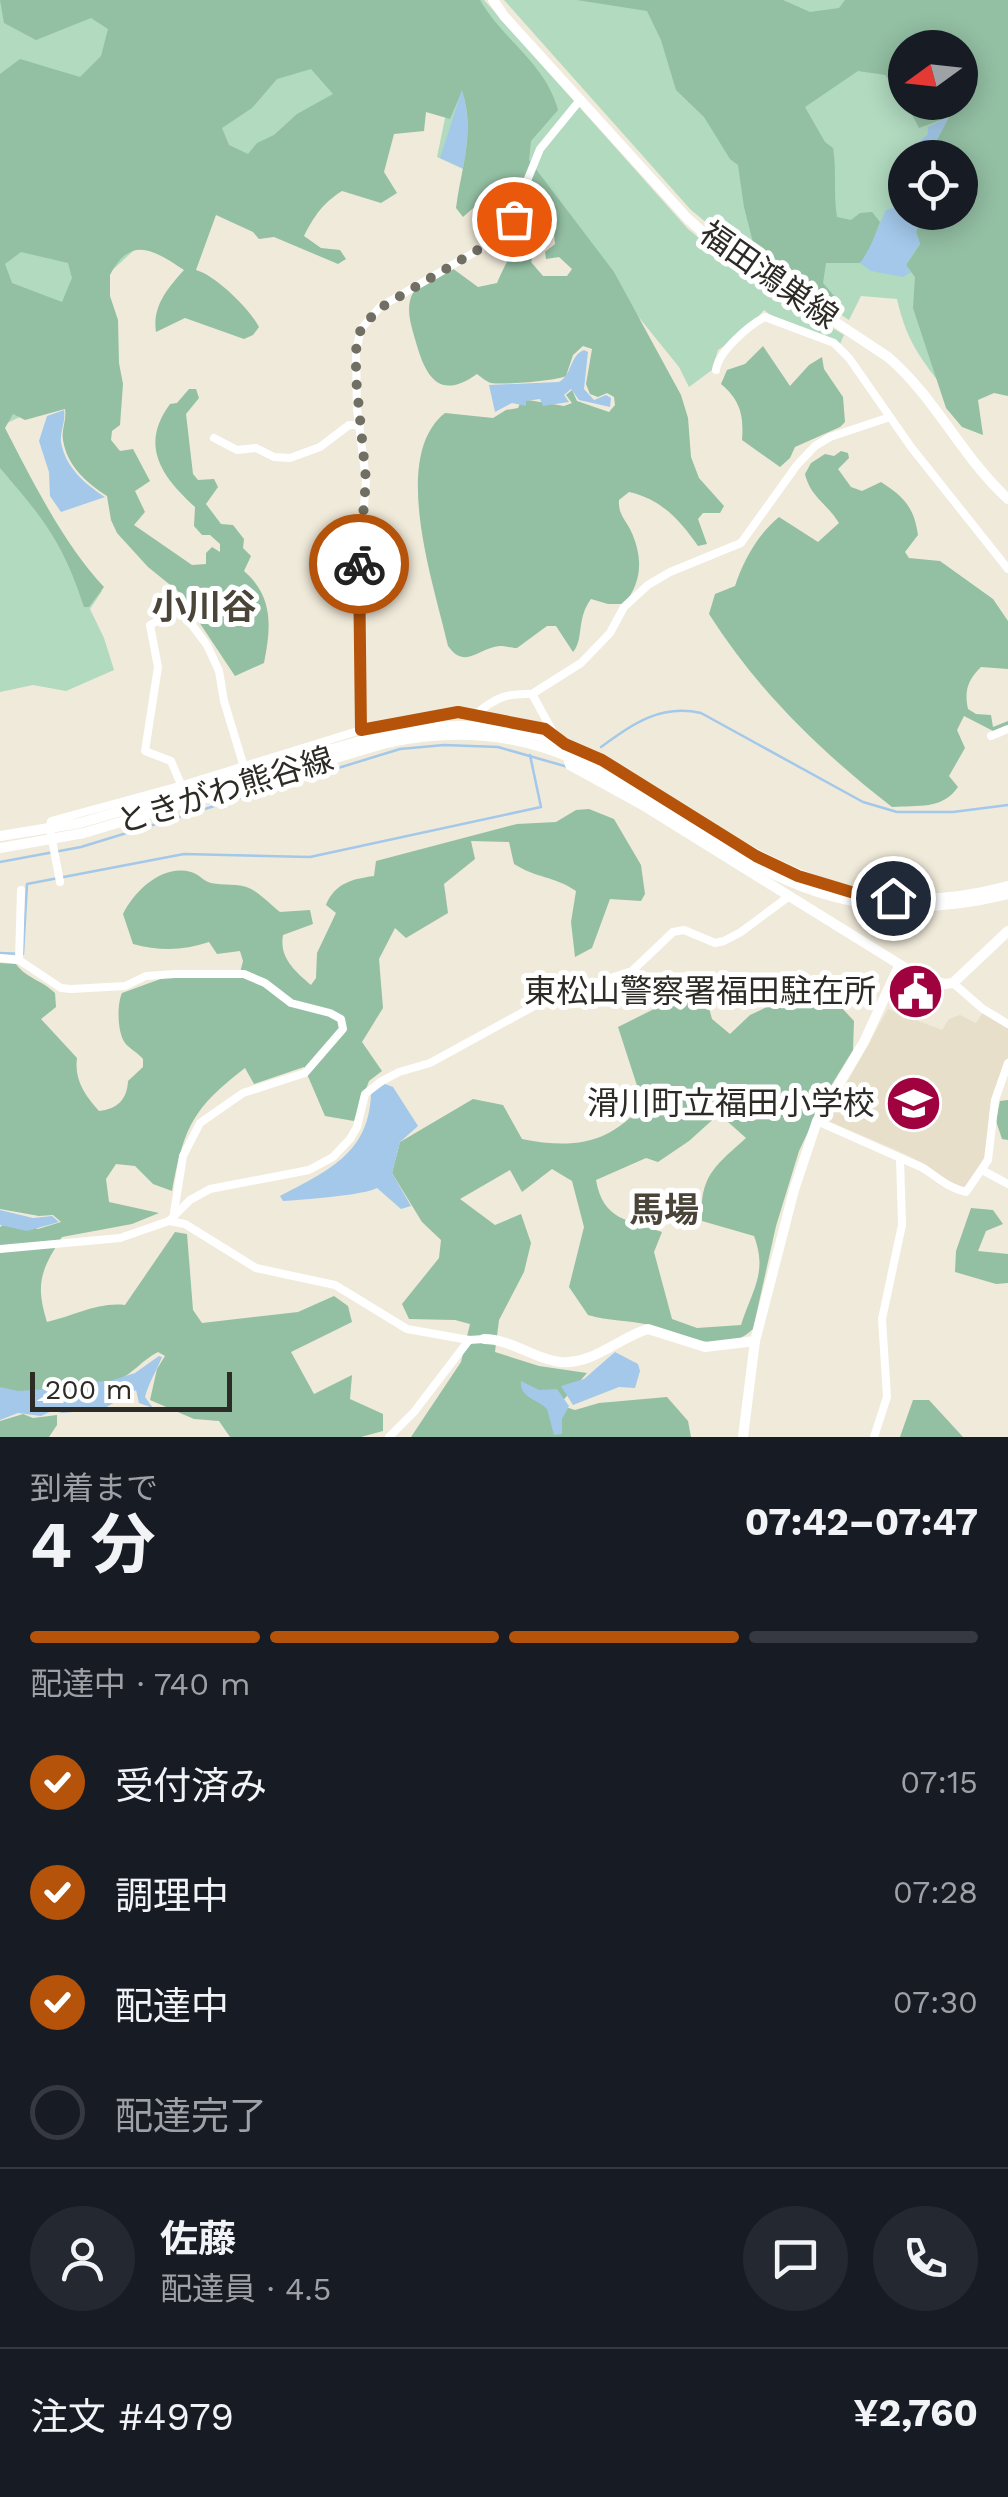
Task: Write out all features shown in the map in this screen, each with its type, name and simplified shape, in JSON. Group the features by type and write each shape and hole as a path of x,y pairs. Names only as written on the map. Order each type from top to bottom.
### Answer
{"main road":[{"name":"福田鴻巣線","path":"494,0 504,16 675,205 713,241 868,344 912,378 969,460 1008,500"},
{"name":"ときがわ熊谷線","path":"0,836 51,835 183,790 363,739 469,734 573,752 756,856 821,884 917,900 1008,886"},
{"name":"ときがわ熊谷線","path":"0,848 363,739"},
{"name":"ときがわ熊谷線","path":"573,752 758,866 826,894 870,904 934,908 1008,894"},
{"path":"573,752 570,764 628,796 899,966 936,984 953,982 1008,931"},
{"path":"743,1437 755,1341 794,1190 817,1121 864,1042 899,966"},
{"path":"484,1339 561,1362 590,1358 648,1329 705,1347 755,1341"}],"street":[{"path":"363,739 358,586 366,480 356,350 365,322 393,298 488,245 507,230 540,149 580,100"},
{"path":"716,370 718,358 728,345 766,317 834,342 1008,569"},
{"path":"850,359 868,344"},
{"path":"478,713 497,697 532,694 582,663 610,632 624,607 648,585 741,543 815,446 890,416"},
{"path":"214,438 237,450 256,448 274,457 290,458 320,447 349,424 360,424"},
{"path":"244,767 219,671 207,644 180,610 150,625 158,667 144,751 171,761 183,790 244,767 363,739 444,713 478,713 553,733"},
{"path":"532,694 553,733 573,752"},
{"path":"990,736 1008,729"},
{"path":"51,835 60,882"},
{"path":"19,960 22,890"},
{"path":"0,1249 120,1238 169,1221 190,1200 210,1188 291,1176 333,1157 358,1127 365,1094 390,1076 430,1063 549,998 632,970 673,932 684,930 715,943 724,941 788,897"},
{"path":"0,958 19,960 62,988 70,989 125,986 146,976 244,974 291,1003 330,1013 341,1020 343,1029 311,1068 243,1094 200,1123 183,1156 176,1210 169,1221"},
{"path":"953,982 983,1009 1008,1024"},
{"path":"817,1121 935,1175 942,1185 966,1192 991,1150 996,1100 1008,1063"},
{"path":"874,1437 887,1397 882,1319 902,1224 900,1158"},
{"path":"982,1170 1008,1184"},
{"path":"169,1221 184,1224 256,1268 335,1285 407,1329 468,1340 484,1339"},
{"path":"389,1437 414,1412 468,1340"}],"shaded area":[{"name":"滑川町立福田小学校","path":"888,1009 942,1030 949,1019 960,1015 976,1023 983,1012 1008,1027 1008,1057 989,1112 988,1150 966,1189 948,1183 927,1165 826,1120"}],"green space":[{"path":"0,0 484,0 688,229 741,272 844,335 840,344 764,310 743,333 718,350 712,370 689,387 679,367 531,184 478,176 437,157 451,89 170,217 105,277 68,394 1,426 65,539 102,591 90,609 114,670 66,691 33,685 0,692"},
{"path":"0,0 480,0 544,79 558,110 531,141 529,160 614,272 681,395 688,418 691,457 699,478 724,506 720,513 703,513 698,519 707,544 698,546 669,512 629,492 619,500 619,505 637,549 639,568 635,586 624,604 591,599 573,652 556,626 547,626 517,648 500,646 466,657 448,646 427,558 418,491 420,460 429,433 445,413 493,418 518,408 522,399 564,406 572,403 566,395 572,390 577,401 609,412 615,405 614,397 607,393 598,397 590,394 586,384 592,349 583,346 573,355 566,376 541,381 491,383 477,374 464,382 443,385 423,364 409,310 413,293 425,281 452,268 478,287 497,283 513,246 531,246 535,251 531,262 543,276 567,276 572,269 559,257 546,259 545,252 555,244 553,226 517,219 522,191 511,187 480,202 463,217 456,208 468,135 462,91 450,119 426,112 424,131 394,134 384,172 397,193 381,203 342,191 315,216 304,236 321,248 340,250 346,259 338,264 274,237 259,239 253,232 216,215 196,270 222,285 248,311 259,327 253,335 244,339 185,318 156,332 159,306 184,270 153,252 135,250 126,254 110,275 123,384 120,425 112,431 111,440 120,451 133,449 150,481 135,491 145,512 134,525 192,565 206,564 206,553 212,547 220,552 220,544 194,526 195,507 164,472 156,447 156,434 170,404 177,403 189,389 196,389 199,398 186,414 193,474 198,480 214,479 218,487 206,504 221,524 233,525 251,556 244,571 261,591 268,614 264,663 235,676 179,592 148,567 117,533 107,496 73,466 65,449 65,409 25,420 13,414 5,428 26,469 62,532 104,587 89,607 84,607 50,532 0,468 0,74 20,59 80,77 101,56 108,29 91,18 36,40 4,23","holes":["311,69 333,94 297,114 248,154 229,145 222,128 252,108 277,79","21,252 68,263 72,278 62,302 12,283 5,264"]},
{"path":"504,0 1008,0 978,218 978,140 888,140 888,230 976,230 953,400 912,342 897,299 861,296 849,320 730,242 691,210"},
{"path":"577,0 783,0 810,12 839,8 845,0 1008,0 1008,396 994,393 978,400 983,435 962,427 946,408 913,308 915,277 906,265 920,244 917,230 978,230 978,140 937,140 947,120 978,120 978,30 888,30 888,79 885,75 858,71 805,107 825,142 833,148 837,217 851,220 860,213 872,212 880,222 869,252 860,263 826,263 823,283 835,297 829,303 755,250 738,165 730,159 704,117 676,90 661,40 647,11"},
{"path":"915,120 941,120 919,128"},
{"path":"763,346 790,386 822,357 824,369 843,397 845,422 795,447 780,467 742,440 739,409 721,384 727,370 745,364"},
{"path":"841,451 848,453 849,458 838,469 851,487 862,491 881,482 907,504 918,535 905,552 909,558 940,561 993,599 1008,621 1008,669 981,667 970,681 967,696 968,709 991,715 993,727 1008,721 1008,733 997,733 964,716 957,730 965,748 949,776 958,787 937,803 892,807 866,786 769,694 709,614 715,594 735,586 752,548 779,517 818,542 839,523 811,489 805,474 811,463 825,454 834,456"},
{"path":"589,809 614,819 641,865 645,894 641,901 610,899 592,948 575,957 571,922 576,891 514,864 509,842 471,841 475,859 444,884 448,913 406,938 395,928 379,959 383,1008 362,1042 382,1071 369,1081 354,1121 325,1116 304,1067 254,1084 245,1068 213,1095 193,1120 172,1191 153,1184 135,1166 116,1164 106,1179 109,1202 159,1213 132,1224 62,1237 45,1268 41,1297 47,1322 95,1307 125,1305 175,1232 187,1234 193,1310 202,1323 298,1312 334,1296 348,1306 352,1322 291,1352 314,1394 352,1375 350,1399 383,1414 383,1431 361,1437 230,1437 219,1421 194,1419 150,1400 157,1369 165,1356 158,1352 116,1381 0,1395 0,1227 11,1220 38,1229 61,1222 53,1215 0,1209 0,963 16,964 55,993 56,1007 41,1019 77,1058 82,1087 99,1111 105,1110 120,1102 128,1081 143,1067 143,1059 125,1043 120,1032 122,993 166,977 239,977 243,961 240,951 217,954 209,942 171,949 133,944 123,914 135,896 160,875 191,872 211,883 249,888 280,912 310,910 313,924 283,935 282,943 290,963 311,985 316,978 317,953 336,913 326,905 345,883 374,876 376,861 517,824 556,822 576,810"},
{"path":"693,981 704,990 712,1019 730,1034 750,1015 803,990 828,993 854,1021 853,1050 826,1094 799,1151 776,1226 753,1329 741,1338 716,1343 650,1325 588,1315 569,1287 584,1227 572,1181 552,1169 522,1192 510,1170 460,1199 495,1225 521,1214 531,1243 524,1272 499,1320 495,1352 539,1366 587,1373 559,1405 575,1410 599,1403 667,1397 688,1421 691,1437 411,1437 461,1362 470,1324 409,1319 402,1304 439,1258 441,1240 422,1222 392,1173 400,1142 473,1099 503,1105 522,1139 557,1144 603,1136 643,1104 618,1027 674,999","holes":["719,1114 746,1138 706,1182 702,1221 754,1236 759,1261 757,1281 741,1325 697,1328 672,1319 654,1252 662,1232 611,1211 599,1194 596,1180 646,1158 658,1162"]},
{"path":"1008,1100 1008,1140 1002,1139 996,1121 1000,1101"},
{"path":"971,1208 993,1210 1003,1224 986,1231 978,1251 1008,1254 1008,1283 996,1284 955,1272 956,1251"},
{"path":"913,1400 929,1400 963,1437 900,1437"},
{"path":"23,1414 33,1418 57,1415 57,1425 49,1437 0,1437 0,1421"}],"water":[{"path":"462,90 467,129 463,168 440,158"},
{"path":"947,120 937,140 921,140 928,134 928,127"},
{"path":"886,210 888,230 917,230 920,243 906,265 911,272 903,277 871,271 860,263"},
{"path":"584,350 588,352 584,389 594,400 606,395 611,398 610,407 579,400 571,389 564,395 569,402 543,406 540,399 526,401 526,406 512,403 495,412 489,385 559,382"},
{"path":"64,410 63,451 84,481 105,497 61,512 50,496 49,472 39,441 47,416"},
{"path":"385,1084 393,1087 418,1126 400,1142 392,1173 411,1206 401,1209 377,1188 283,1201 280,1196 329,1169 354,1146 363,1132 371,1094"},
{"path":"0,1210 33,1218 52,1216 59,1222 27,1231 0,1225"},
{"path":"615,1352 638,1364 635,1388 619,1387 573,1405 561,1386 584,1379"},
{"path":"162,1357 145,1397 153,1408 139,1403 136,1390 103,1409 52,1411 41,1416 18,1413 0,1420 0,1387 18,1391 110,1381 135,1373"},
{"path":"521,1381 539,1390 557,1389 569,1406 562,1419 562,1434 554,1435 547,1409 526,1395"}],"waterway":[{"path":"601,747 648,718 673,711 701,713 863,802 897,812 953,812 1008,805"},
{"path":"0,862 81,847 400,749 444,745 498,747 568,767"},
{"path":"0,953 23,954 27,884 184,854 310,857 541,807 530,755"}],"way so far":[{"path":"359,564 366,480 357,409 356,350 361,328 371,314 407,290 498,238 514,219"}],"place":[{"name":"東松山警察署福田駐在所","path":"915,991"},
{"name":"滑川町立福田小学校","path":"914,1103"}],"district":[{"name":"小川谷","path":"204,607"},
{"name":"馬場","path":"664,1210"}],"route":[{"path":"359,564 361,730 458,712 545,729 756,856 821,884 893,898"}]}
